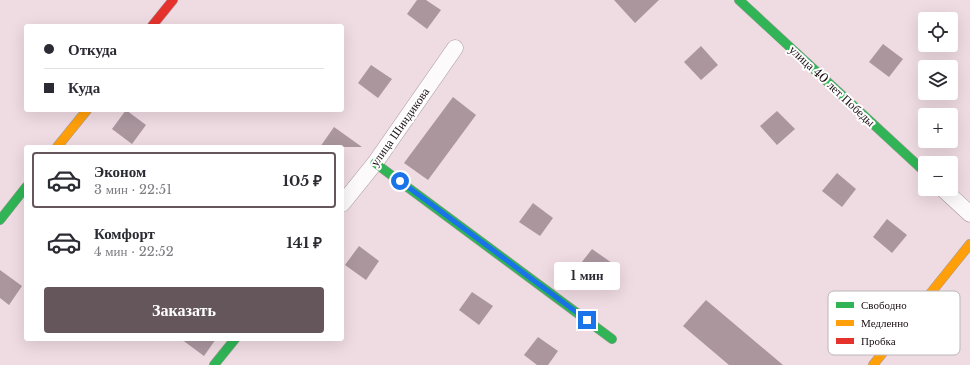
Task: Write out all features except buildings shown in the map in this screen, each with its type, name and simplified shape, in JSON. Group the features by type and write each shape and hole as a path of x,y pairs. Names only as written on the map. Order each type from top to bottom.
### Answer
{"street":[{"path":"154,24 173,0"},
{"name":"улица 40 лет Победы","path":"739,0 918,166"},
{"name":"улица Шиндикова","path":"344,202 375,163 455,48"},
{"path":"60,145 84,112"},
{"path":"375,163 612,339"},
{"path":"0,220 24,190"},
{"path":"951,196 970,214"},
{"path":"932,291 970,244"},
{"path":"214,365 233,341"},
{"path":"873,365 881,355"}],"traffic: fast":[{"path":"739,0 918,166"},
{"path":"375,163 612,339"},
{"path":"0,220 24,190"},
{"path":"214,365 233,341"}],"traffic: slow":[{"path":"59,145 85,112"},
{"path":"932,291 970,244"},
{"path":"873,365 881,355"}],"traffic: jam":[{"path":"154,24 173,0"}],"route":[{"path":"400,181 587,320"}]}
